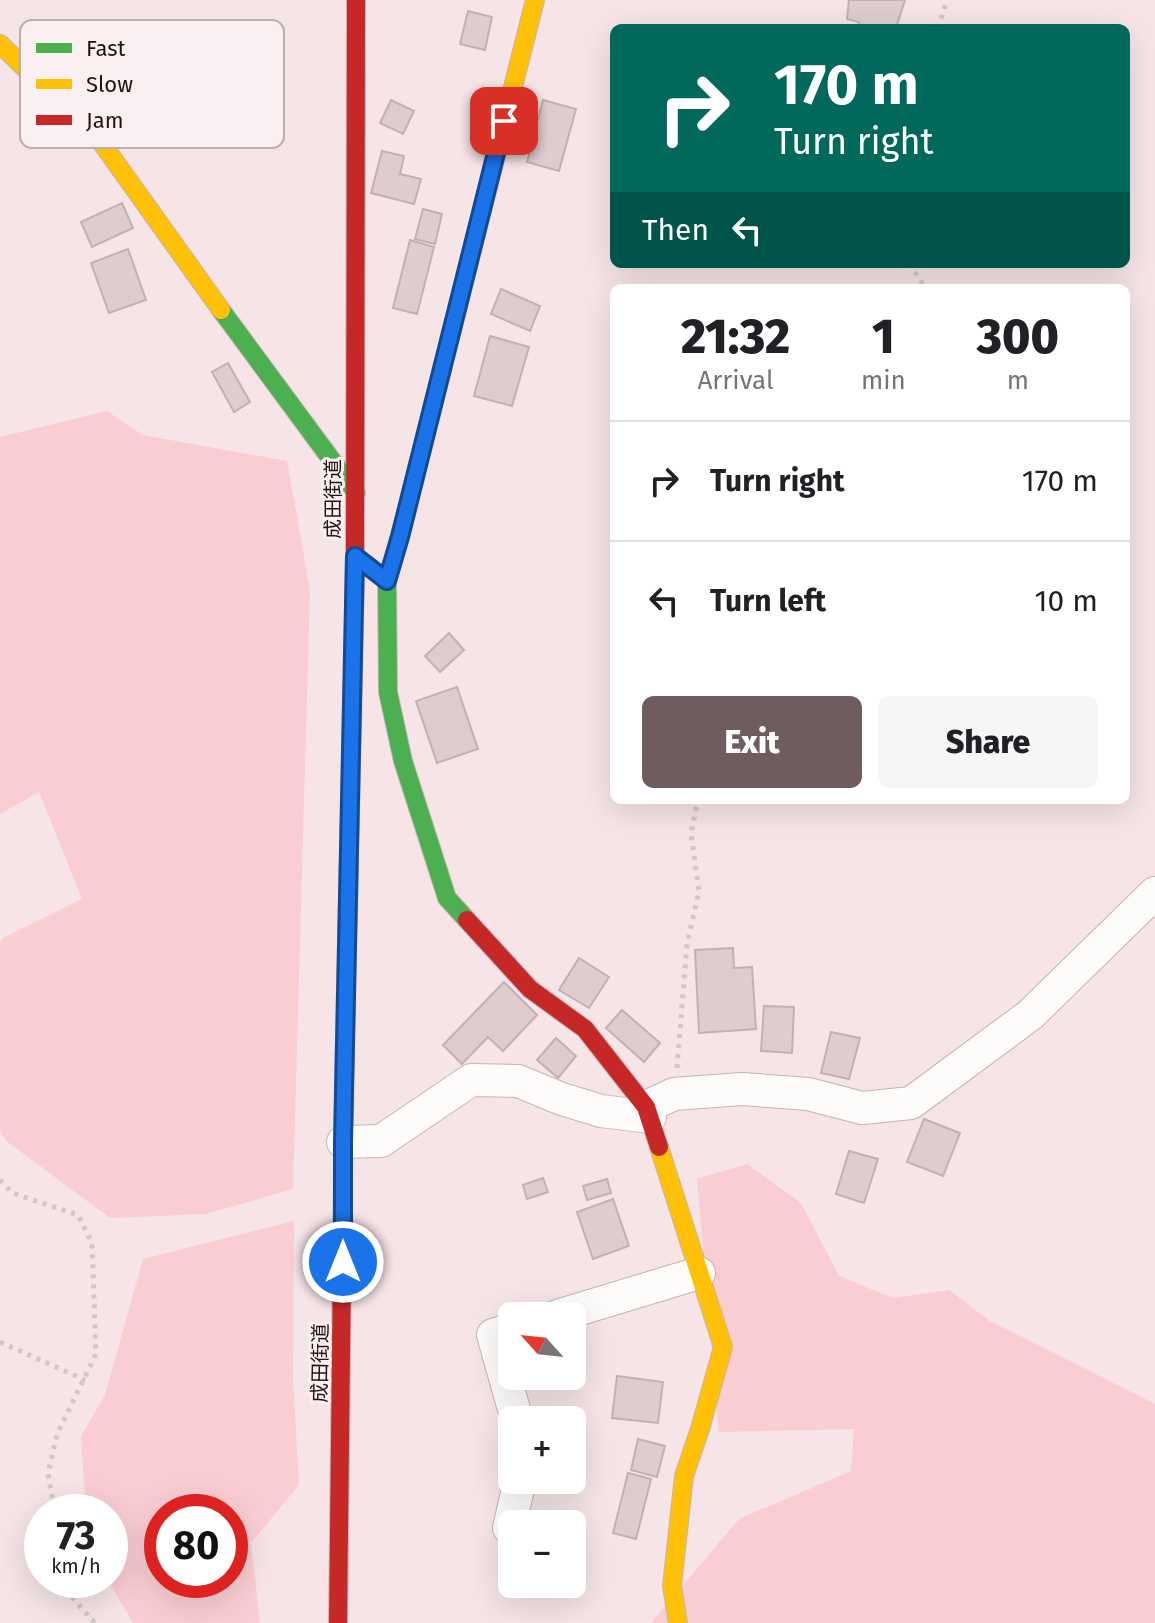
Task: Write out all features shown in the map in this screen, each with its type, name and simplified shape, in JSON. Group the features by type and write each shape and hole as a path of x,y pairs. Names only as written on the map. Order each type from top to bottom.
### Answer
{"main road":[{"name":"成田街道","path":"338,1623 343,1142 356,493 356,0"},
{"path":"535,0 387,581 388,692 403,761 447,898 530,989 585,1029 657,1106 699,1273 723,1347 684,1476 672,1586 678,1623"},
{"path":"0,44 20,63"},
{"path":"105,148 356,493"}],"street":[{"path":"355,556 387,581"},
{"path":"343,1142 381,1141 471,1080 518,1081 601,1111 657,1106 742,1089 808,1094 862,1108 911,1103 1030,1015 1155,893"},
{"path":"586,1307 699,1273"},
{"path":"498,1333 493,1335 498,1353"}],"path":[{"path":"939,24 947,0"},
{"path":"657,1106 699,891 691,833 697,804"},
{"path":"0,1180 12,1193 78,1215 92,1243 96,1354 57,1434 48,1474 52,1494"},
{"path":"0,1342 85,1380"},
{"path":"72,1598 95,1623"}],"shaded area":[{"path":"107,411 143,435 287,461 310,590 293,1189 206,1214 110,1218 5,1140 0,1129 0,943 3,938 82,899 39,792 0,814 0,437"},
{"path":"747,1164 801,1203 839,1276 893,1298 949,1290 990,1321 1155,1404 1155,1623 651,1623 739,1519 851,1471 854,1429 719,1432 697,1179"},
{"path":"294,1221 293,1377 299,1485 251,1543 260,1623 133,1623 118,1598 128,1598 128,1494 85,1494 81,1436 105,1395 143,1259"}],"building":[{"path":"849,0 905,0 897,24 859,24 847,19"},
{"path":"468,11 492,17 485,50 460,44"},
{"path":"391,100 414,111 403,134 380,123"},
{"path":"543,100 576,109 559,171 527,162"},
{"path":"382,151 404,156 400,174 421,179 414,204 371,193"},
{"path":"122,203 133,228 92,247 81,222"},
{"path":"423,209 442,214 435,244 415,239"},
{"path":"410,240 434,247 417,314 393,308"},
{"path":"128,249 146,300 109,313 91,263"},
{"path":"501,289 540,306 530,331 491,314"},
{"path":"490,336 529,347 512,406 474,396"},
{"path":"228,363 250,402 234,412 212,372"},
{"path":"449,633 464,650 440,672 425,656"},
{"path":"457,687 478,749 437,763 416,701"},
{"path":"733,948 734,968 752,967 756,1029 699,1033 695,950"},
{"path":"579,958 609,977 589,1008 559,990"},
{"path":"504,982 537,1015 503,1051 488,1037 462,1064 443,1045"},
{"path":"764,1006 794,1007 792,1053 761,1051"},
{"path":"622,1010 660,1043 644,1062 606,1028"},
{"path":"831,1032 860,1038 849,1079 821,1073"},
{"path":"556,1038 576,1056 558,1078 537,1060"},
{"path":"924,1119 960,1133 943,1176 907,1162"},
{"path":"849,1151 878,1159 864,1203 836,1194"},
{"path":"543,1178 548,1192 527,1199 523,1185"},
{"path":"607,1179 611,1193 587,1200 583,1186"},
{"path":"613,1199 629,1246 593,1259 577,1212"},
{"path":"617,1376 663,1382 658,1423 612,1418"},
{"path":"638,1439 665,1446 657,1477 631,1470"},
{"path":"628,1473 651,1479 636,1539 613,1533"}],"traffic: fast":[{"path":"221,310 356,493"},
{"path":"403,524 387,581 388,692 403,761 447,898 467,920"}],"traffic: slow":[{"path":"403,524 535,0"},
{"path":"0,44 20,63"},
{"path":"105,148 221,310"},
{"path":"344,1081 353,675"},
{"path":"659,1147 723,1347 684,1476 672,1586 678,1623"}],"traffic: jam":[{"path":"353,675 356,0"},
{"path":"467,920 530,989 585,1029 646,1107 659,1147"},
{"path":"338,1623 344,1081"}],"route":[{"path":"343,1262 355,556 387,581 504,121"}]}
